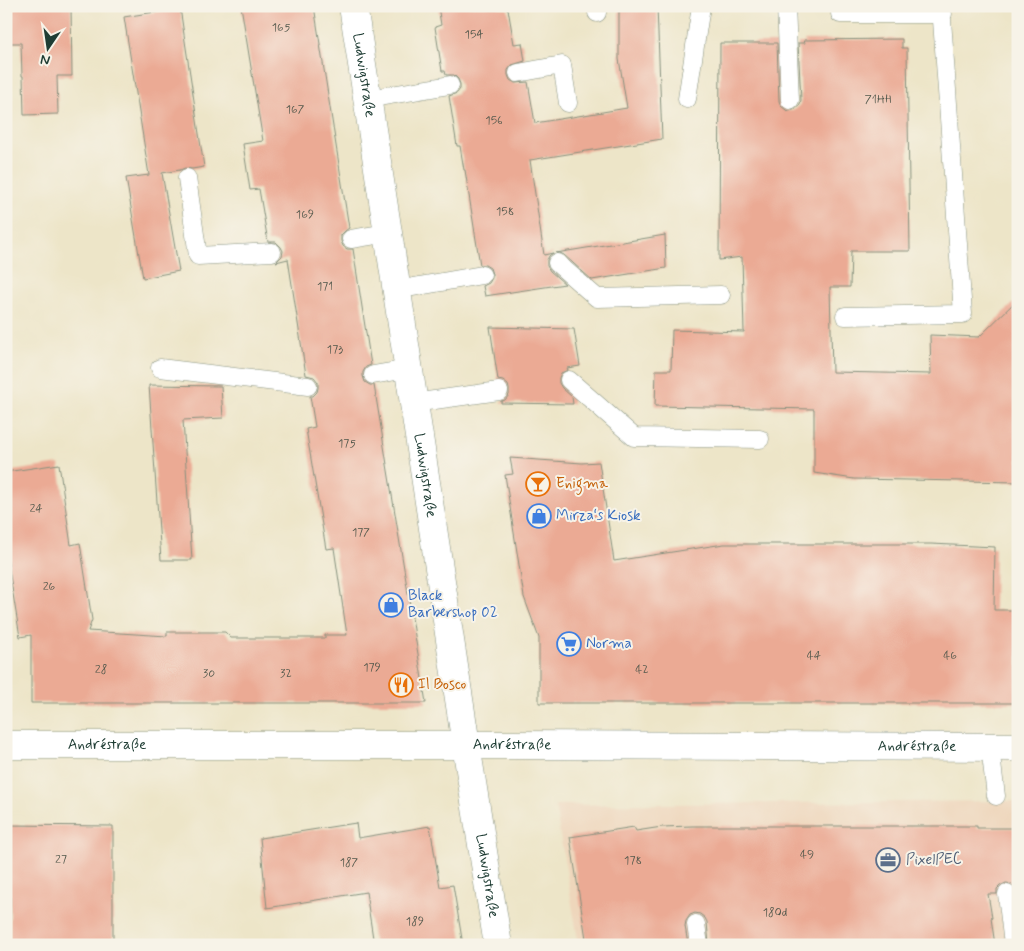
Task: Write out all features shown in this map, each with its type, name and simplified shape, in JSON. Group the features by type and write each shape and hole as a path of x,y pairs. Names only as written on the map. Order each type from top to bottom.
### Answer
{"street":[{"name":"Ludwigstraße","path":"352,6 498,945"},
{"name":"Andréstraße","path":"6,745 1018,748"}],"lane":[{"path":"688,99 701,6"},
{"path":"786,6 790,100"},
{"path":"840,14 942,10 962,314 845,316"},
{"path":"518,73 562,65 568,103"},
{"path":"366,99 450,85"},
{"path":"187,178 198,256 272,252"},
{"path":"351,240 388,233"},
{"path":"557,263 597,298 721,295"},
{"path":"396,290 482,275"},
{"path":"160,368 308,386"},
{"path":"373,375 408,369"},
{"path":"569,380 634,437 760,439"},
{"path":"414,403 499,391"},
{"path":"990,747 996,796"},
{"path":"1007,894 1014,945"},
{"path":"696,924 699,945"}],"shaded area":[{"path":"1018,801 1018,945 579,945 555,805"}],"building":[{"path":"6,6 71,6 72,76 57,76 58,114 24,115 21,43 6,43"},
{"path":"241,6 314,6 349,228 341,235 341,241 347,249 353,249 371,365 366,367 363,376 365,382 374,385 426,703 31,703 31,635 20,637 6,551 6,472 59,464 71,545 80,543 92,620 88,631 167,636 167,632 225,632 231,638 325,638 325,635 347,635 334,548 326,549 306,429 315,427 310,396 317,392 318,382 314,377 306,375 288,259 276,262 282,256 283,251 276,242 268,242 259,189 250,190 243,144 263,141"},
{"path":"438,6 495,6 508,9 514,44 522,43 525,61 512,65 508,70 508,75 510,80 515,83 528,82 535,123 627,108 619,59 619,6 657,6 662,139 530,160 544,255 553,253 547,260 547,266 565,284 485,296 483,286 489,283 492,274 490,268 480,265 465,170 460,146 457,146 449,96 457,93 460,89 460,84 454,75 446,75 445,71 442,71 435,27 441,25"},
{"path":"180,8 204,167 185,168 162,173 179,271 143,278 126,178 149,175 124,17"},
{"path":"902,39 902,48 907,48 910,251 851,251 850,287 830,287 832,372 931,374 930,335 979,337 1018,299 1018,482 854,479 814,473 814,409 655,406 656,370 671,370 672,330 744,332 742,257 719,260 720,43 777,43 779,101 781,106 790,111 796,109 801,100 798,43 805,43 804,40"},
{"path":"665,235 666,268 592,280 564,255 556,253"},
{"path":"490,327 574,329 580,366 567,368 568,370 561,373 559,378 562,388 572,397 573,404 501,403 509,395 509,389 508,385 498,380"},
{"path":"149,385 221,386 223,418 183,420 192,560 161,560"},
{"path":"510,458 582,463 599,462 614,561 724,544 931,544 995,547 994,610 1018,610 1018,703 539,703 539,638 524,597 505,475 513,474"},
{"path":"356,823 358,838 430,826 440,887 453,885 463,945 374,945 366,892 267,908 260,838"},
{"path":"6,825 113,826 113,945 10,945 10,893 6,893"},
{"path":"977,826 977,828 1018,828 1018,894 1012,884 1006,883 997,889 997,894 988,894 995,945 709,945 707,922 700,914 695,913 690,915 686,921 688,945 587,945 570,837 634,827 636,831 662,827"}],"place":[{"name":"Enigma","path":"538,484"},
{"name":"Mirza‘s Kiosk","path":"539,516"},
{"name":"Black Barbershop 02","path":"391,605"},
{"name":"Norma","path":"569,644"},
{"name":"Il Bosco","path":"401,685"},
{"name":"PixelPEC","path":"888,860"}]}
